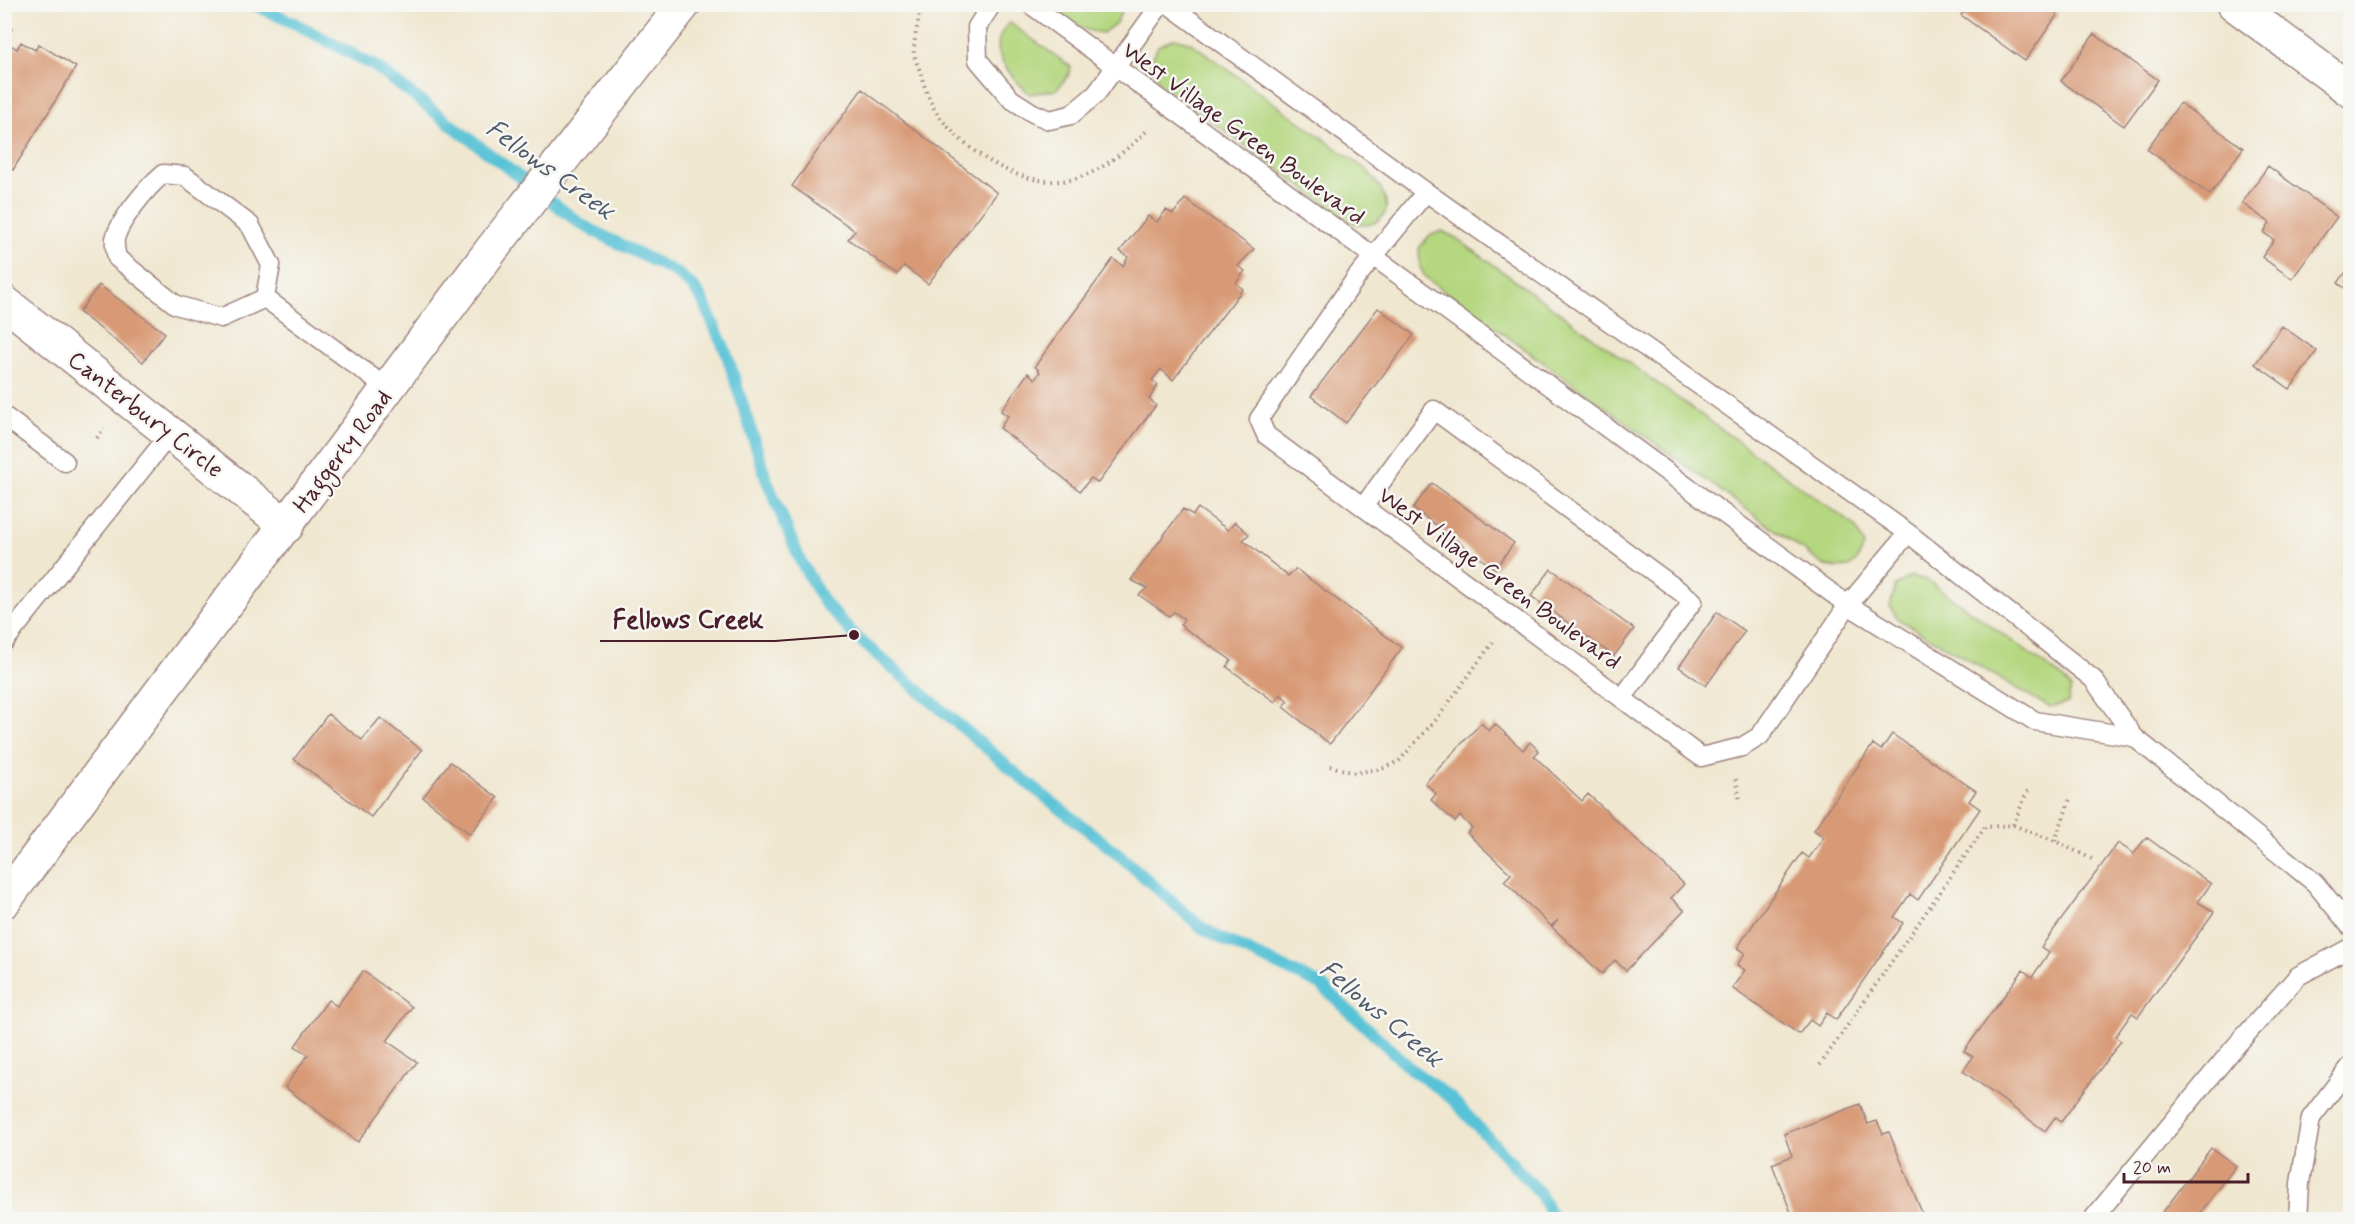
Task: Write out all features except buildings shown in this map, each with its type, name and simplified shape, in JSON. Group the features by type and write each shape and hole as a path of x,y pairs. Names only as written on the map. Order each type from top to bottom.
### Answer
{"main road":[{"name":"Haggerty Road","path":"4,901 287,526 492,249 684,4"},
{"path":"2234,4 2350,90"},
{"name":"Canterbury Circle","path":"4,302 287,526"}],"lane":[{"path":"992,4 977,27 978,60 1011,99 1049,120 1071,115 1096,94 1161,4"},
{"name":"West Village Green Boulevard","path":"1030,4 1371,257 1848,605 2035,721 2134,737"},
{"name":"West Village Green Boulevard","path":"1168,4 1426,192 1908,533 2093,679 2134,737 2315,883 2350,926"},
{"path":"162,174 185,176 250,225 271,265 266,298 222,318 176,305 117,258 114,241 121,225 162,174"},
{"name":"West Village Green Boulevard","path":"1426,192 1371,257 1259,419 1266,435 1623,697 1701,757 1742,747 1760,736 1848,605 1908,533"},
{"path":"266,298 388,389"},
{"path":"1363,507 1434,410 1693,602 1623,697"},
{"path":"4,416 65,462"},
{"path":"4,642 170,434"},
{"path":"2092,1220 2234,1048 2298,976 2350,948"},
{"path":"2298,1220 2300,1183 2311,1118 2350,1067"}],"path":[{"path":"923,4 914,53 925,89 936,112 953,133 1005,169 1039,181 1073,179 1121,155 1150,127"},
{"path":"1330,766 1355,773 1384,768 1399,761 1438,716 1512,617"},
{"path":"2013,825 2029,788"},
{"path":"2055,840 2071,796"},
{"path":"1820,1065 1985,826 2013,825 2055,840 2092,859"}],"green space":[{"path":"1051,5 1121,5 1123,8 1116,23 1103,33 1074,25 1055,11"},
{"path":"1010,23 1071,67 1068,76 1056,90 1029,94 1007,70 999,51 998,42 1002,32"},
{"path":"1175,38 1191,43 1368,171 1378,184 1385,199 1385,213 1380,219 1369,225 1352,223 1159,83 1151,62 1158,46"},
{"path":"1442,231 1456,238 1855,526 1864,546 1854,563 1840,568 1825,566 1425,277 1420,267 1419,248 1429,236"},
{"path":"1910,576 1927,580 2062,677 2071,688 2068,703 2049,707 1898,619 1890,607 1895,587"}],"waterway":[{"name":"Fellows Creek","path":"253,4 300,26 376,67 582,225 677,273 694,288 703,301 726,352 767,481 801,562 823,601 854,635 1025,781 1117,853 1201,927 1321,985 1411,1069 1451,1098 1539,1192 1554,1220"}],"place":[{"name":"Fellows Creek","path":"854,635"}]}
